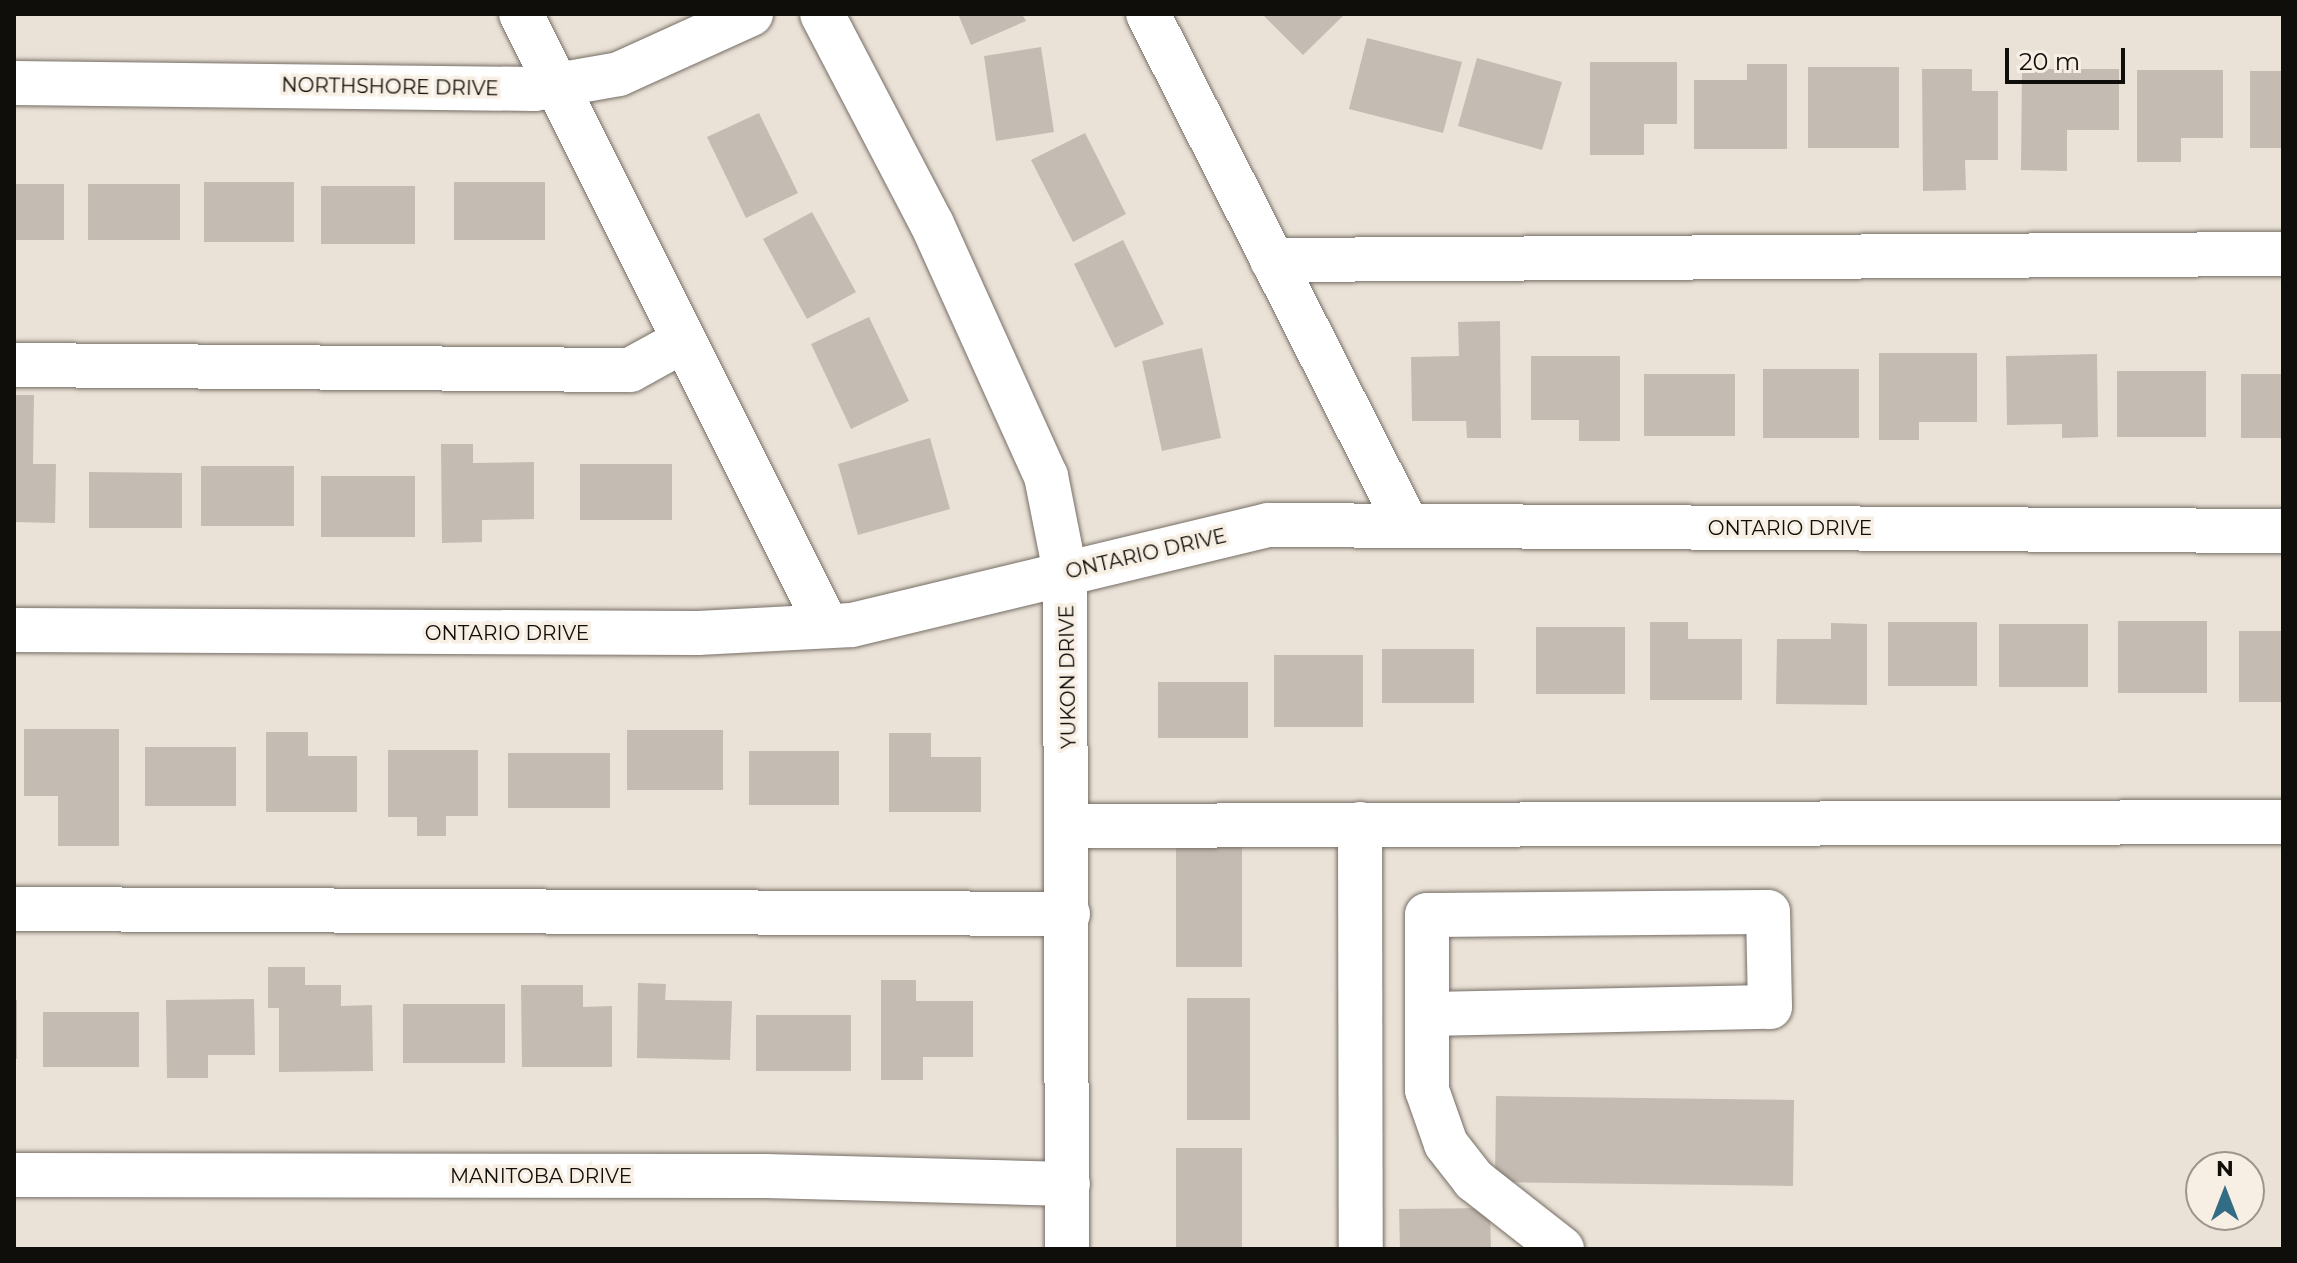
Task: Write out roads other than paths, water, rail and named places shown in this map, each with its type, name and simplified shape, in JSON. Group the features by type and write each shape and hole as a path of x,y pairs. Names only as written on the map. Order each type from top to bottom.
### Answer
{"street":[{"path":"521,14 681,342 827,626"},
{"name":"NORTHSHORE DRIVE","path":"14,83 534,89 619,74 751,14"},
{"name":"YUKON DRIVE","path":"822,14 932,224 1046,476 1065,572 1069,826 1067,1249"},
{"path":"1148,14 1407,525"},
{"path":"1272,260 2283,254"},
{"path":"14,365 630,370 681,342"},
{"name":"ONTARIO DRIVE","path":"14,630 698,633 852,625 1268,525 2283,531"},
{"path":"1069,826 2283,822"},
{"path":"1360,824 1361,1249"},
{"path":"14,909 1068,914"},
{"path":"1428,1014 1770,1007 1768,912 1427,915 1427,1090 1446,1144 1474,1180 1562,1249"},
{"name":"MANITOBA DRIVE","path":"14,1175 765,1176 1068,1184"}]}
